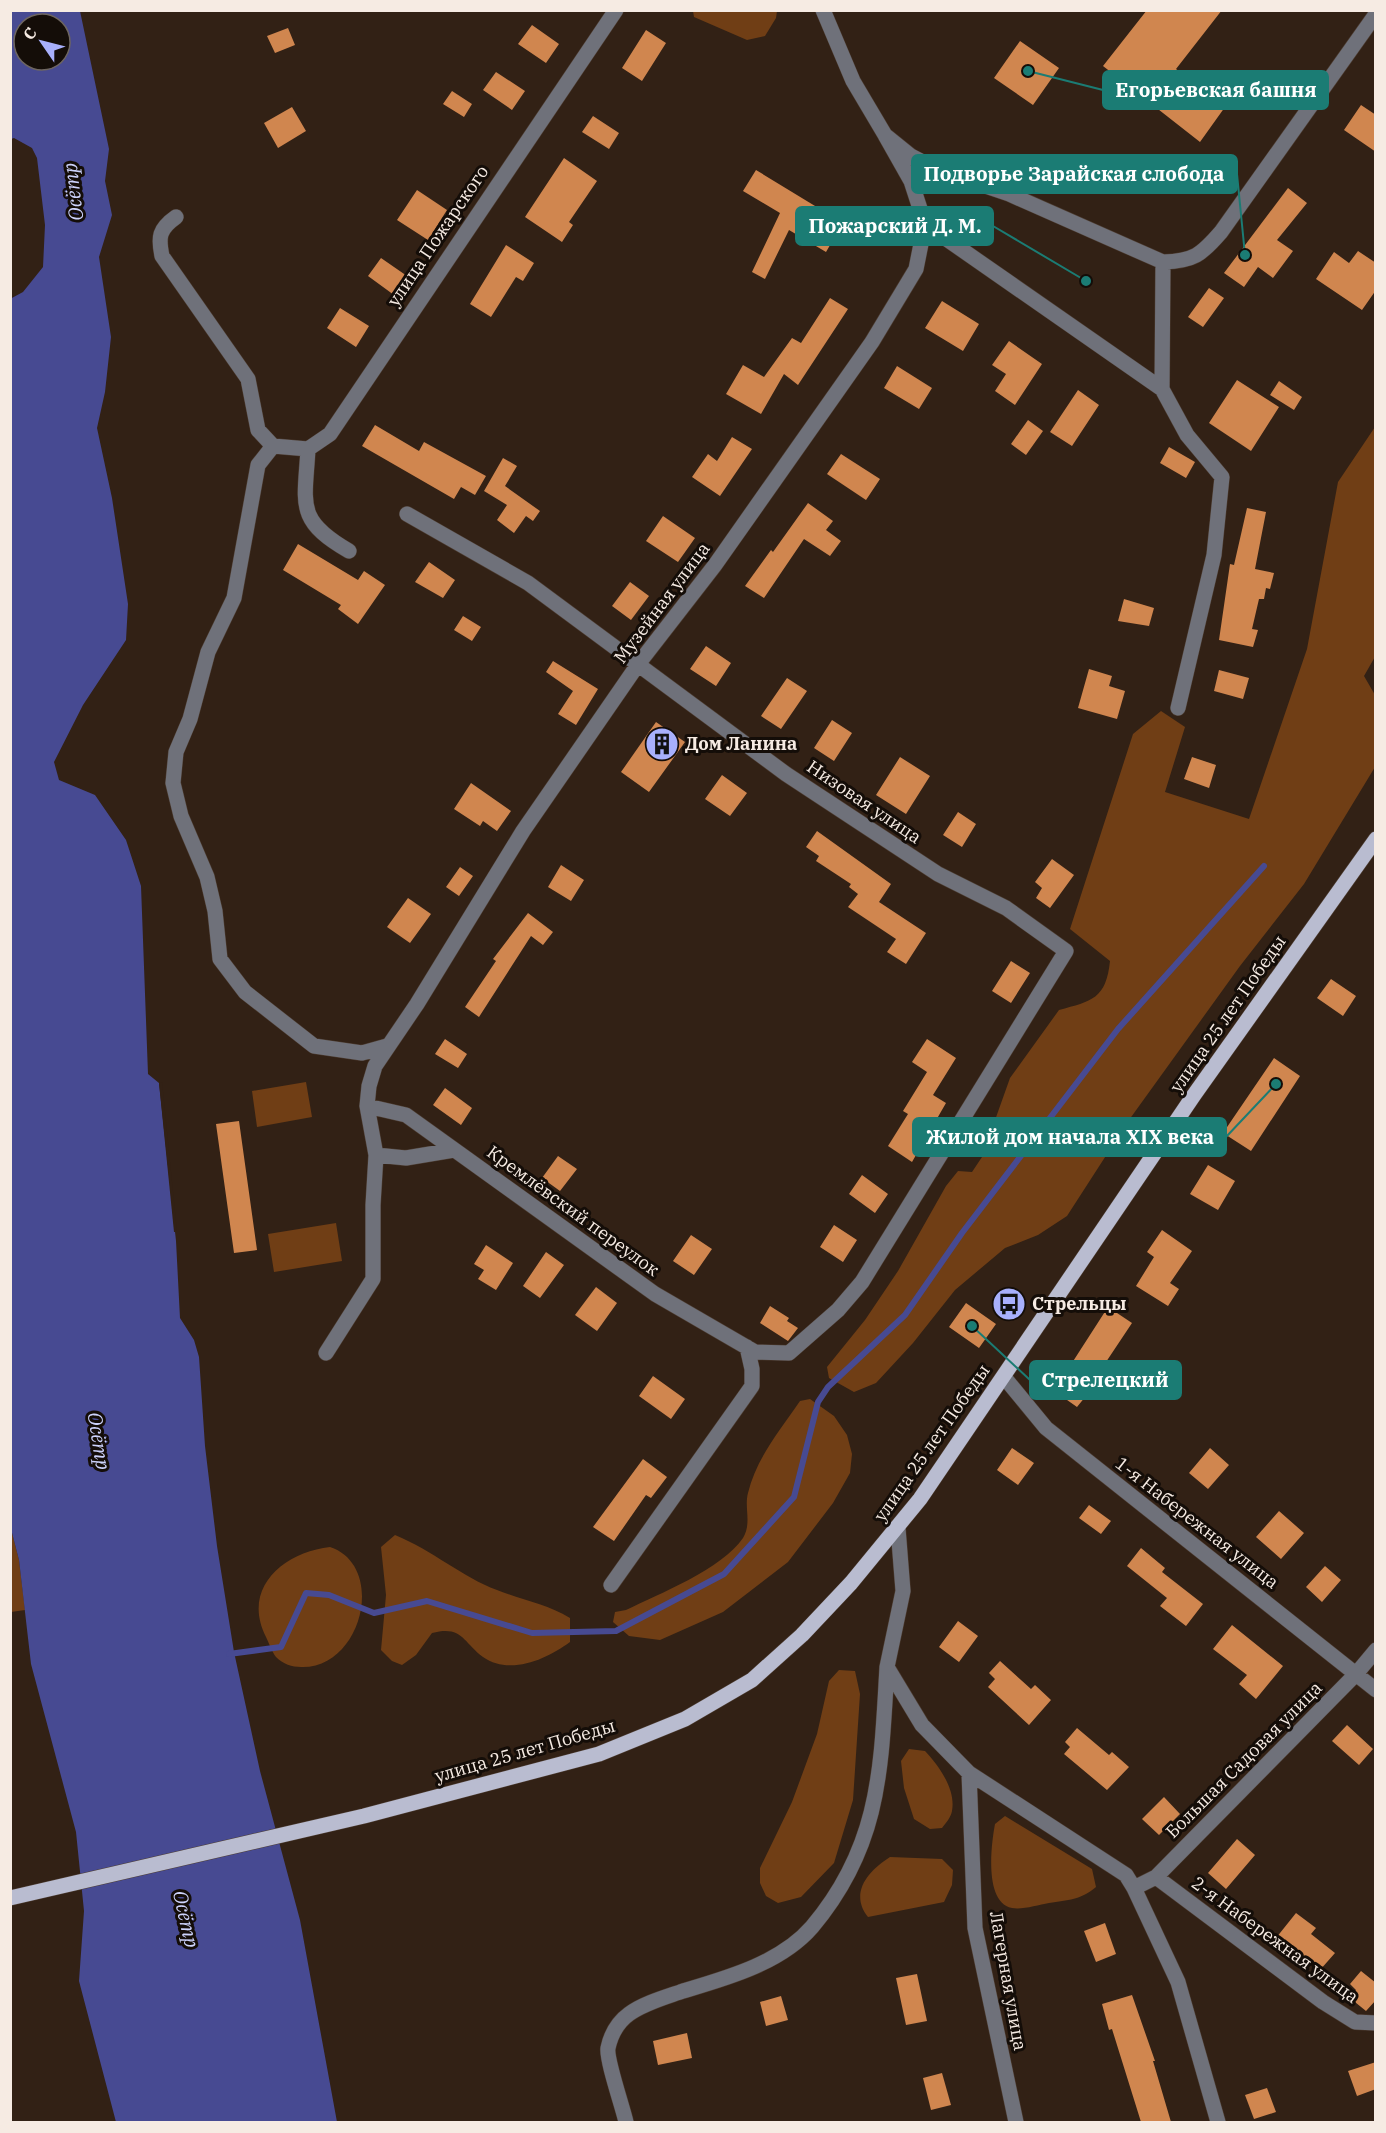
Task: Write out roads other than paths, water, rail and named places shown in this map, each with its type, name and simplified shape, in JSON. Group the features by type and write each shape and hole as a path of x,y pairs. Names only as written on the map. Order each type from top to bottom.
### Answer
{"main road":[{"name":"улица 25 лет Победы","path":"10,1898 364,1815 599,1754 685,1719 752,1680 802,1635 898,1528 1004,1377 1194,1095 1376,839"}],"street":[{"name":"улица Пожарского","path":"308,449 330,434 616,10"},
{"path":"823,10 853,81 911,181 925,224 1162,388 1187,435 1222,477 1214,555 1178,708"},
{"path":"885,135 911,156 938,170 1009,194 1163,262 1184,261 1203,254 1221,232 1376,14"},
{"path":"176,217 164,225 158,237 162,256 248,379 258,430 273,446 308,449 305,502 312,525 329,540 348,551"},
{"name":"Музейная улица","path":"326,1353 373,1279 372,1205 376,1155 367,1106 369,1086 375,1066 417,1004 523,831 639,663 715,565 872,342 915,269 925,224"},
{"path":"1162,388 1163,262"},
{"path":"273,446 258,465 234,597 208,652 190,720 176,752 173,783 181,816 207,877 215,911 220,959 245,992 314,1046 362,1053 387,1046"},
{"name":"Низовая улица","path":"407,514 528,583 786,774 938,874 1006,908 1066,951 862,1282 838,1310 789,1353 751,1349"},
{"name":"Кремлёвский переулок","path":"367,1106 406,1115 655,1293 751,1349"},
{"path":"376,1155 406,1158 454,1150"},
{"path":"610,1584 752,1386 751,1349"},
{"name":"1-я Набережная улица","path":"1004,1377 1046,1428 1376,1690"},
{"path":"626,2122 608,2050 616,2027 630,2013 667,1996 728,1977 785,1950 810,1929 852,1870 864,1838 880,1774 887,1667 903,1592 898,1528"},
{"name":"Большая Садовая улица","path":"1130,1882 1156,1877 1356,1674 1376,1650"},
{"path":"887,1667 922,1725 969,1773 1130,1882 1178,1982 1218,2122"},
{"name":"Лагерная улица","path":"969,1773 975,1928 1016,2122"},
{"name":"2-я Набережная улица","path":"1156,1877 1323,2002 1355,2022 1376,2023"}],"water":[{"name":"Осётр","path":"11,11 80,11 109,149 105,181 112,215 99,257 111,337 105,392 97,428 112,498 128,604 126,640 83,705 54,762 59,780 95,795 126,840 141,886 148,1074 159,1083 176,1241 180,1318 194,1340 199,1357 205,1446 217,1546 234,1652 260,1771 300,1920 337,2122 116,2122 79,1981 84,1911 76,1832 31,1664 19,1560 10,1525 10,299 23,292 43,267 45,225 37,158 32,148 14,138 11,139"}],"waterway":[{"path":"229,1654 281,1647 306,1593 329,1595 374,1613 427,1601 532,1633 616,1631 724,1574 794,1497 818,1402 828,1387 905,1315 962,1233 1118,1029 1264,866"}],"place":[{"name":"Егорьевская башня","path":"1028,71"},
{"name":"Подворье Зарайская слобода","path":"1245,255"},
{"name":"Пожарский Д. М.","path":"1086,281"},
{"name":"Дом Ланина","path":"662,744"},
{"name":"Жилой дом начала XIX века","path":"1276,1084"},
{"name":"Стрельцы","path":"1009,1304"},
{"name":"Стрелецкий","path":"972,1326"}]}
